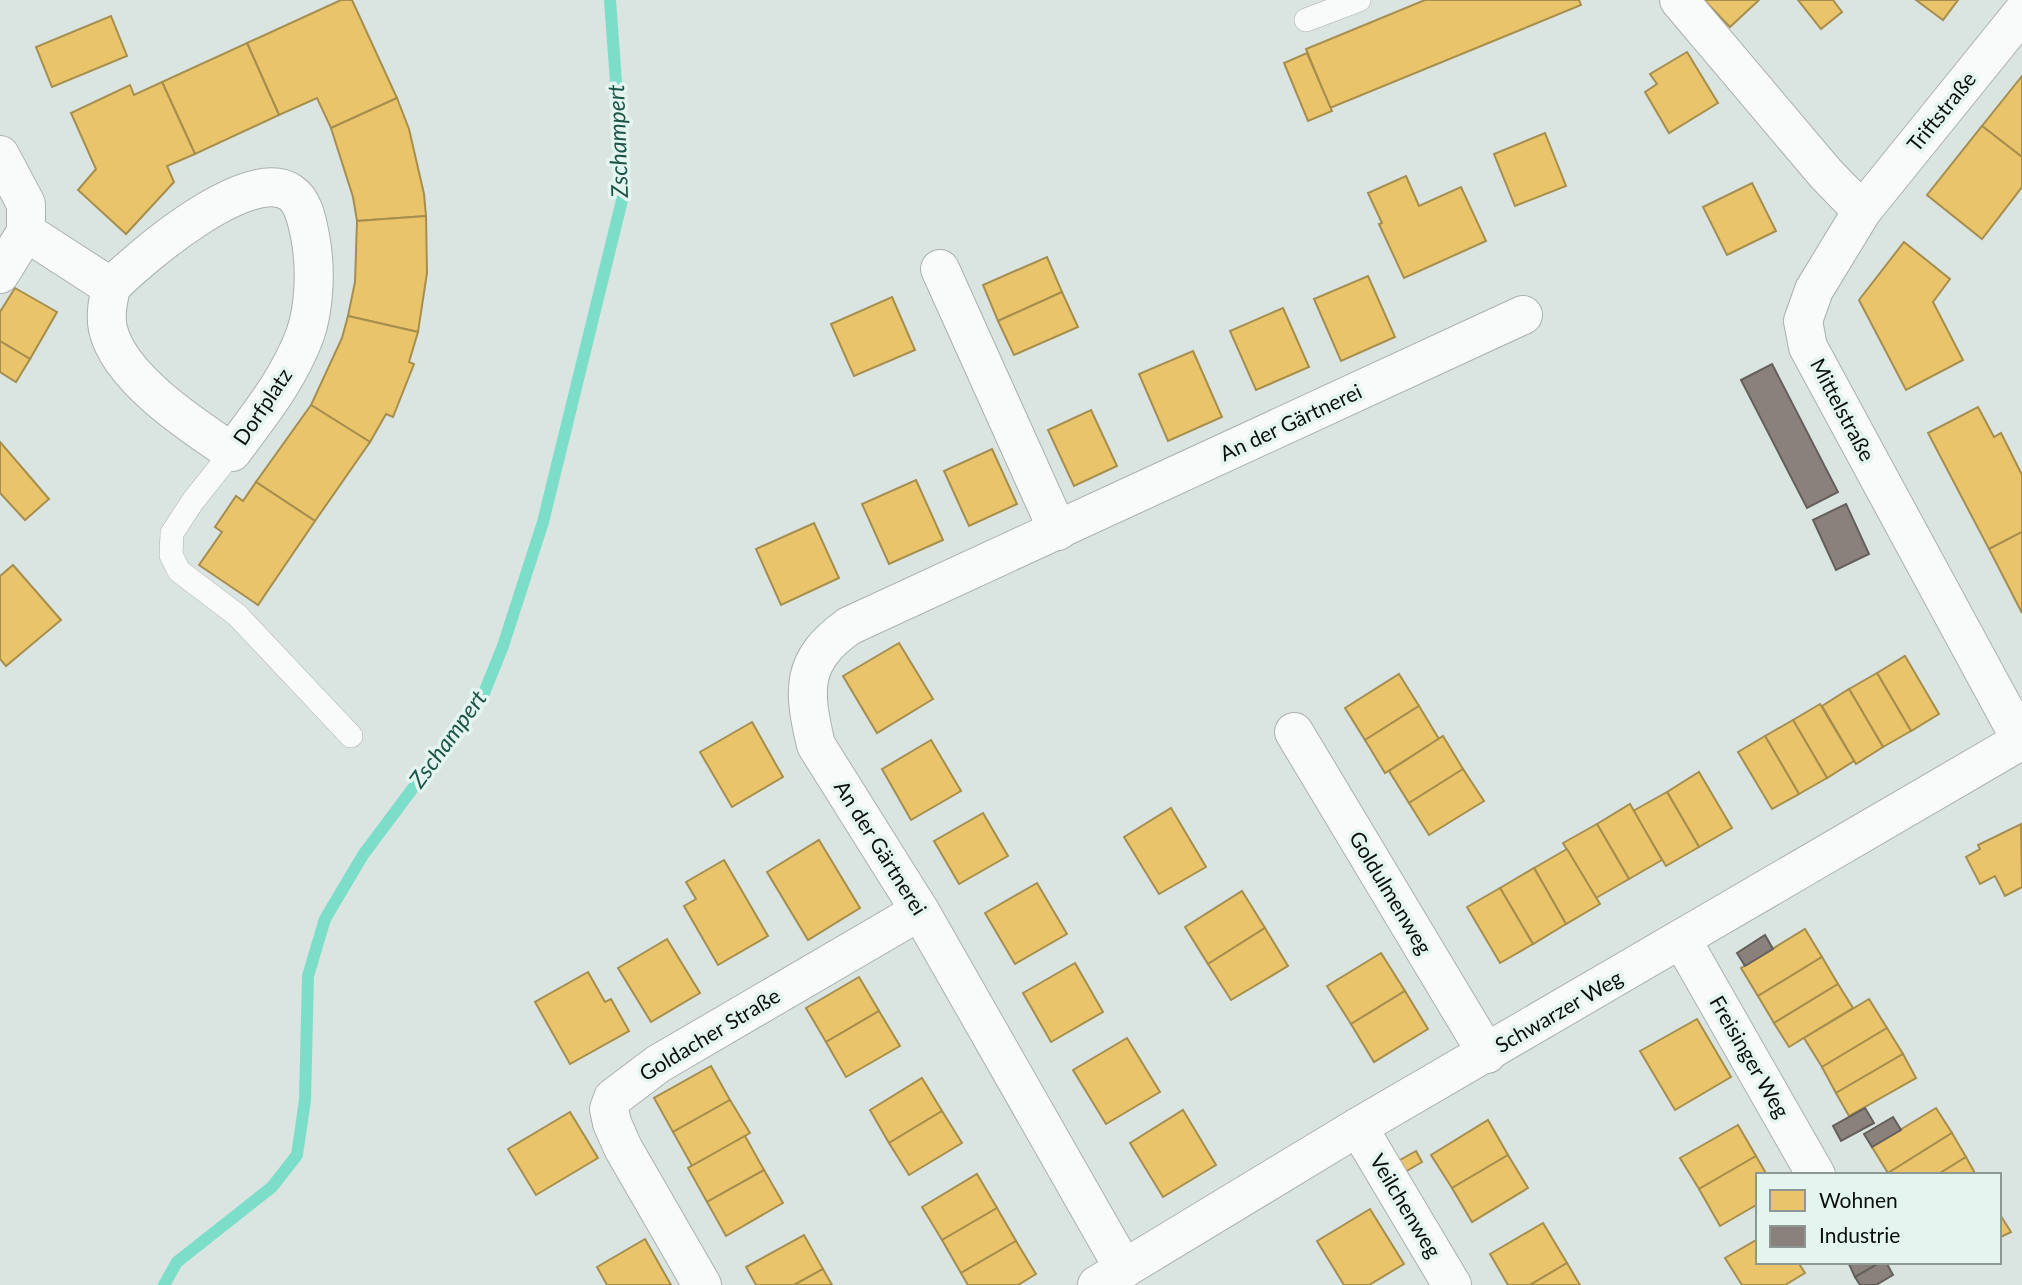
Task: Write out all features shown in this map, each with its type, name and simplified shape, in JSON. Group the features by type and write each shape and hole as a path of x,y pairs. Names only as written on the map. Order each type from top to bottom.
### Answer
{"street":[{"path":"1679,0 1826,174 1863,211"},
{"name":"Triftstraße","path":"1863,211 2022,13"},
{"path":"0,155 26,204 26,232 0,274"},
{"name":"Dorfplatz","path":"270,187 290,192 306,214 314,254 312,296 306,332 286,378 232,452 193,426 154,394 116,353 108,331 106,312 111,287 128,269 182,226 233,197 270,187"},
{"name":"Mittelstraße","path":"1863,211 1814,290 1803,321 1808,347 2022,741"},
{"path":"26,232 111,287"},
{"path":"940,269 1058,531"},
{"name":"An der Gärtnerei","path":"1111,1277 920,911 816,745 809,713 810,674 818,655 829,641 849,626 1523,316"},
{"name":"Goldulmenweg","path":"1294,732 1487,1054"},
{"name":"Schwarzer Weg","path":"1111,1277 1358,1127 2022,741"},
{"name":"Goldacher Straße","path":"702,1285 623,1148 609,1110 613,1098 658,1064 920,911"},
{"name":"Freisinger Weg","path":"1682,940 1815,1173"},
{"name":"Veilchenweg","path":"1358,1127 1452,1285"}],"lane":[{"path":"1306,20 1359,0"},
{"path":"232,452 193,501 173,533 171,555 179,572 237,615 351,736"}],"building: Wohnen":[{"path":"341,0 352,0 397,98 331,128 317,98 279,115 247,43"},
{"path":"1425,0 1579,0 1581,5 1330,108 1306,49"},
{"path":"1704,0 1759,0 1730,27"},
{"path":"1798,0 1833,0 1842,12 1821,29"},
{"path":"1916,0 1958,0 1943,20"},
{"path":"111,16 127,56 52,87 36,47"},
{"path":"247,43 279,115 195,154 162,82"},
{"path":"1687,52 1718,103 1669,133 1645,92 1657,84 1650,74"},
{"path":"1307,53 1332,111 1308,121 1284,63"},
{"path":"2022,76 2022,157 1982,126"},
{"path":"162,82 195,154 167,166 174,182 126,234 78,190 96,169 71,113 130,85 134,95"},
{"path":"397,98 409,129 424,194 426,216 357,221 353,197 331,128"},
{"path":"1982,126 2022,157 2022,187 1982,239 1927,195"},
{"path":"1545,133 1566,186 1515,206 1494,154"},
{"path":"1406,176 1419,206 1461,187 1486,241 1404,278 1368,193"},
{"path":"1752,183 1776,231 1727,255 1703,207"},
{"path":"426,216 427,273 418,332 348,316 355,282 357,221"},
{"path":"1904,242 1950,279 1933,302 1963,360 1906,390 1859,300"},
{"path":"1047,257 1062,292 998,321 983,285"},
{"path":"1368,276 1395,337 1341,361 1314,299"},
{"path":"15,288 57,312 30,359 0,341 0,312"},
{"path":"1062,292 1078,327 1014,355 998,321"},
{"path":"892,297 915,350 854,376 831,324"},
{"path":"1283,308 1309,367 1256,390 1230,331"},
{"path":"348,316 418,332 409,362 414,364 393,417 386,414 370,442 311,405 342,338"},
{"path":"0,341 30,359 16,382 0,372"},
{"path":"1193,351 1222,417 1168,441 1139,374"},
{"path":"311,405 370,442 315,521 256,482"},
{"path":"1978,407 1994,437 2001,433 2022,475 2022,532 1989,549 1928,433"},
{"path":"1091,410 1117,466 1074,486 1048,430"},
{"path":"0,442 49,499 25,520 0,493"},
{"path":"992,449 1017,504 969,526 944,471"},
{"path":"916,480 943,540 889,564 862,504"},
{"path":"256,482 315,521 258,605 199,565 222,532 215,527 236,496 243,501"},
{"path":"814,523 839,578 781,605 756,549"},
{"path":"2022,532 2022,613 1989,549"},
{"path":"13,565 61,620 6,666 0,659 0,576"},
{"path":"899,643 933,699 877,733 843,676"},
{"path":"1905,656 1939,714 1911,731 1877,673"},
{"path":"1877,673 1911,731 1883,747 1849,689"},
{"path":"1399,674 1419,706 1365,740 1345,708"},
{"path":"1849,689 1883,747 1856,764 1822,706"},
{"path":"1820,704 1854,761 1827,778 1793,720"},
{"path":"1419,706 1439,739 1385,773 1365,740"},
{"path":"1793,720 1827,778 1799,794 1765,736"},
{"path":"752,722 783,777 732,807 700,752"},
{"path":"1443,736 1463,769 1409,803 1389,771"},
{"path":"1765,736 1799,794 1772,809 1738,752"},
{"path":"931,740 961,791 911,820 882,769"},
{"path":"1463,769 1484,801 1429,835 1409,803"},
{"path":"1699,772 1732,828 1699,847 1667,792"},
{"path":"1667,792 1699,847 1666,866 1633,811"},
{"path":"1630,804 1662,860 1629,879 1597,824"},
{"path":"1171,808 1206,867 1159,894 1124,837"},
{"path":"983,813 1008,856 959,884 934,841"},
{"path":"1597,824 1629,879 1596,898 1563,843"},
{"path":"2021,824 2022,887 2005,896 1995,876 1980,884 1966,857 1980,849 1978,845"},
{"path":"819,840 860,908 808,940 767,872"},
{"path":"1567,849 1600,904 1566,924 1534,868"},
{"path":"724,860 768,936 718,965 684,906 696,899 686,882"},
{"path":"1534,868 1566,924 1533,944 1500,888"},
{"path":"1037,883 1067,934 1015,964 985,913"},
{"path":"1500,888 1533,944 1500,963 1467,907"},
{"path":"1242,891 1265,928 1208,964 1185,927"},
{"path":"1265,928 1288,966 1231,1000 1208,964"},
{"path":"1805,929 1822,957 1758,996 1741,968"},
{"path":"667,939 700,993 651,1022 618,968"},
{"path":"1381,953 1405,991 1351,1024 1327,986"},
{"path":"1822,957 1838,984 1774,1023 1758,996"},
{"path":"1075,963 1103,1012 1051,1042 1023,993"},
{"path":"588,972 605,1002 611,999 629,1031 570,1064 535,1002"},
{"path":"859,977 879,1011 826,1042 806,1008"},
{"path":"1838,984 1853,1008 1789,1047 1774,1023"},
{"path":"1405,991 1428,1029 1374,1062 1351,1024"},
{"path":"1869,999 1887,1028 1822,1067 1804,1038"},
{"path":"879,1011 900,1046 846,1077 826,1042"},
{"path":"1697,1019 1731,1077 1675,1110 1640,1051"},
{"path":"1887,1028 1903,1054 1836,1093 1822,1067"},
{"path":"1127,1038 1160,1092 1106,1124 1073,1070"},
{"path":"1903,1054 1916,1078 1849,1116 1836,1093"},
{"path":"711,1066 730,1100 673,1132 654,1098"},
{"path":"922,1078 942,1111 889,1143 870,1110"},
{"path":"730,1100 750,1133 692,1166 673,1132"},
{"path":"1936,1108 1952,1133 1888,1173 1872,1147"},
{"path":"1183,1110 1216,1165 1163,1197 1130,1143"},
{"path":"942,1111 962,1143 909,1175 889,1143"},
{"path":"570,1112 598,1158 536,1195 508,1149"},
{"path":"1488,1120 1508,1155 1452,1188 1431,1155"},
{"path":"1738,1125 1756,1156 1699,1189 1680,1158"},
{"path":"1952,1133 1966,1157 1940,1173 1888,1173"},
{"path":"745,1136 764,1170 707,1202 688,1168"},
{"path":"1416,1151 1422,1162 1405,1172 1398,1161"},
{"path":"1508,1155 1528,1188 1472,1222 1452,1188"},
{"path":"1756,1156 1766,1173 1756,1173 1756,1205 1720,1226 1699,1189"},
{"path":"1966,1157 1975,1173 1940,1173"},
{"path":"764,1170 783,1203 726,1236 707,1202"},
{"path":"977,1174 997,1208 942,1240 922,1207"},
{"path":"997,1208 1016,1241 961,1273 942,1240"},
{"path":"1370,1209 1404,1264 1369,1285 1344,1285 1317,1241"},
{"path":"2001,1216 2011,1232 2001,1237"},
{"path":"1543,1223 1567,1263 1530,1285 1508,1285 1490,1254"},
{"path":"804,1235 823,1269 794,1285 756,1285 746,1267"},
{"path":"645,1239 671,1285 607,1285 597,1267"},
{"path":"1756,1240 1756,1264 1799,1264 1805,1273 1785,1285 1742,1285 1725,1258"},
{"path":"1016,1241 1036,1274 1018,1285 968,1285 961,1273"},
{"path":"1567,1263 1580,1285 1530,1285"},
{"path":"823,1269 832,1285 794,1285"}],"building: Industrie":[{"path":"1772,364 1838,492 1807,508 1741,380"},
{"path":"1846,504 1869,554 1836,570 1813,520"},
{"path":"1765,935 1773,949 1745,966 1737,953"},
{"path":"1865,1108 1874,1123 1841,1141 1833,1126"},
{"path":"1893,1117 1901,1130 1872,1147 1864,1134"},
{"path":"1849,1264 1878,1264 1855,1277"},
{"path":"1878,1264 1887,1264 1893,1275 1876,1285 1860,1285 1855,1277"}],"waterway":[{"name":"Zschampert","path":"164,1285 177,1262 272,1187 297,1155 305,1100 308,976 325,919 363,855 484,693 503,646 543,522 624,192 610,0"}]}
